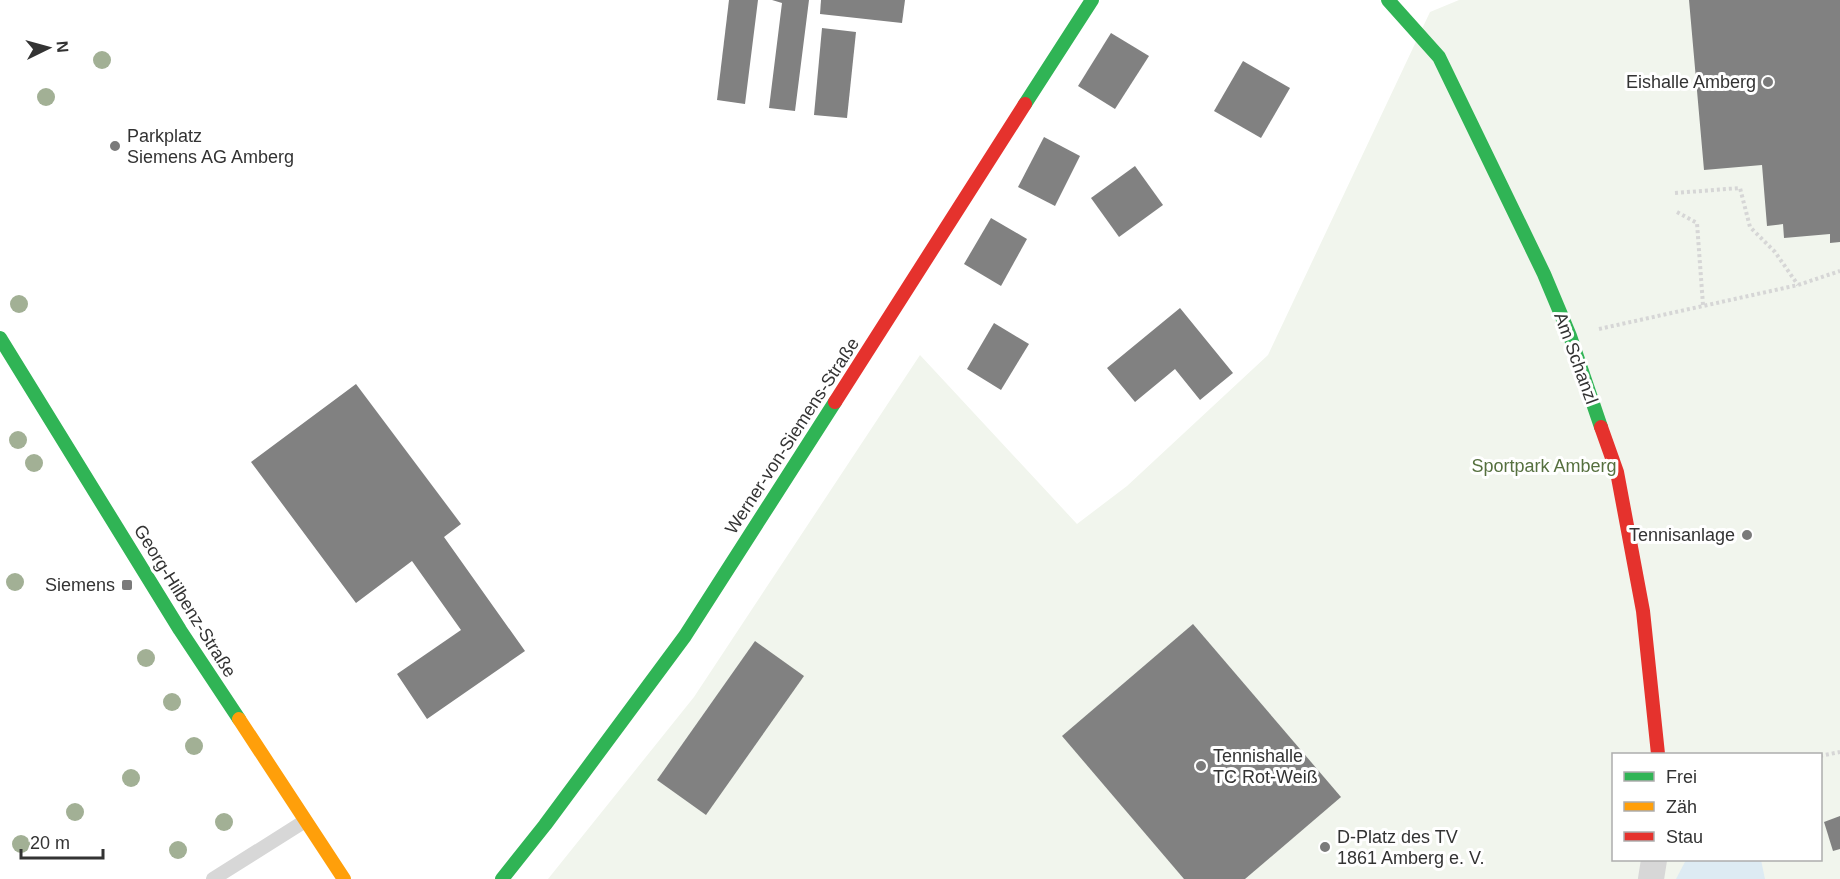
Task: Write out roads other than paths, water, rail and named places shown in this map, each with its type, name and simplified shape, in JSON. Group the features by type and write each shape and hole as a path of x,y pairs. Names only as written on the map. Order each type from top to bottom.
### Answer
{"street":[{"name":"Werner-von-Siemens-Straße","path":"502,879 545,825 685,636 1092,0"},
{"name":"Am Schanzl","path":"1388,0 1439,57 1539,264 1570,336 1617,472 1643,611 1658,753"},
{"name":"Georg-Hilbenz-Straße","path":"0,338 180,630 344,879"},
{"path":"1651,879 1654,861"}],"lane":[{"path":"213,879 305,821"}],"place":[{"name":"Eishalle Amberg","path":"1768,82"},
{"name":"Parkplatz Siemens AG Amberg","path":"115,146"},
{"name":"Tennisanlage","path":"1747,535"},
{"name":"Siemens","path":"127,585"},
{"name":"Tennishalle TC Rot-Weiß","path":"1201,766"},
{"name":"D-Platz des TV 1861 Amberg e. V.","path":"1325,847"}],"park label":[{"name":"Sportpark Amberg","path":"1544,466"}]}
